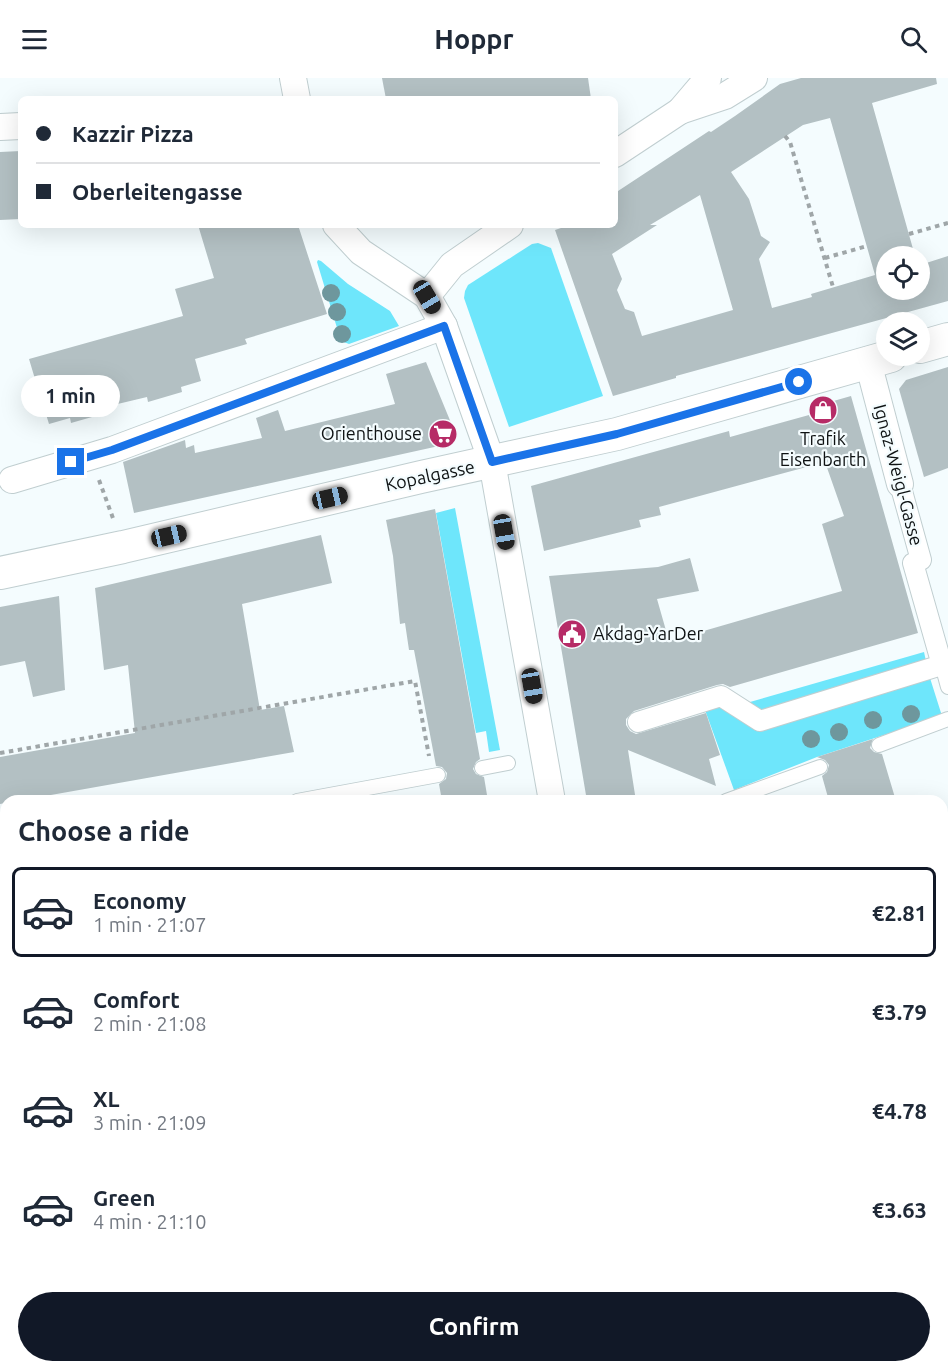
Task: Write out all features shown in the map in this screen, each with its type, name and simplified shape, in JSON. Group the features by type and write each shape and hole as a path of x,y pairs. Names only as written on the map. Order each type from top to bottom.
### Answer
{"street":[{"path":"293,78 296,96"},
{"path":"680,111 682,78"},
{"path":"680,111 708,78"},
{"path":"618,152 680,111 724,96 754,78"},
{"path":"339,228 361,252 427,297 444,326 492,462 551,795"},
{"path":"427,297 452,265 506,228"},
{"path":"6,482 112,450 444,326"},
{"path":"930,344 948,339"},
{"name":"Kopalgasse","path":"0,573 617,434 876,360"},
{"name":"Ignaz-Weigl-Gasse","path":"880,366 900,484 921,560 913,563 945,664"},
{"path":"638,722 721,696 760,721 945,664"}],"lane":[{"name":"Ignaz-Weigl-Gasse","path":"945,664 948,687"},
{"path":"879,745 948,719"},
{"path":"482,768 507,764"},
{"path":"743,795 820,767"},
{"path":"330,795 435,776"}],"path":[{"path":"785,136 790,142 833,287"},
{"path":"909,234 948,223"},
{"path":"825,258 867,246"},
{"path":"91,456 123,547"},
{"path":"0,753 415,681 435,776"}],"shaded area":[{"path":"538,243 551,248 603,396 509,427 464,298 465,291 468,285 532,244"},
{"path":"318,260 348,284 390,311 399,326 349,344 341,341"},
{"path":"455,508 500,750 489,752 486,731 476,733 436,513"},
{"path":"924,652 926,661 762,715 743,704"},
{"path":"930,678 942,716 817,757 734,790 705,710 721,703 750,720 753,728"}],"building":[{"path":"382,78 588,78 591,96 385,96"},
{"path":"801,78 936,78 937,84 872,103 912,246 876,246 876,300 930,300 930,262 948,256 948,301 908,312 876,312 876,321 676,376 676,378 613,396 555,230 561,228 618,228 618,191 709,131 711,132 780,84","holes":["830,118 875,275 811,294 812,297 772,308 759,259 770,242 761,236 749,199 731,172 803,125","700,195 733,310 642,336 634,312 625,309 617,290 622,279 612,254 657,225 650,225"]},
{"path":"18,151 18,219 0,220 0,152"},
{"path":"199,228 299,228 327,314 245,339 247,344 195,359 201,381 181,387 182,392 148,402 147,397 105,407 106,413 71,423 70,418 49,424 45,411 39,413 32,390 38,389 29,359 183,316 175,289 214,278"},
{"path":"426,362 456,435 448,444 134,513 123,462 185,440 186,448 194,445 195,453 262,438 256,418 278,410 285,431 395,404 386,374"},
{"path":"948,367 948,468 924,477 899,389 906,380"},
{"path":"851,396 918,633 730,687 723,684 717,685 634,711 626,719 626,725 636,734 706,713 720,755 709,759 716,786 628,750 635,795 586,795 549,576 658,567 690,558 699,591 657,599 669,641 842,591 822,524 844,516 825,462 659,507 661,515 639,520 641,527 544,551 531,486 729,431 730,437 809,415 809,408"},
{"path":"435,509 480,759 473,769 476,774 484,777 487,795 441,795 439,784 446,779 447,773 442,767 436,766 414,650 409,650 405,623 400,624 393,556 386,520"},
{"path":"321,535 332,583 242,604 260,710 284,706 294,752 51,795 0,795 0,757 135,733 128,665 104,670 95,588"},
{"path":"59,596 65,690 33,697 25,661 0,666 0,607"},
{"path":"873,739 870,748 882,754 894,795 827,795 822,776 827,772 829,765 825,760 817,757"}],"place":[{"name":"Trafik Eisenbarth","path":"823,410"},
{"name":"Orienthouse","path":"443,434"},
{"name":"Akdag-YarDer","path":"572,634"}],"route":[{"path":"71,462 112,450 444,326 492,462 617,434 799,382"}]}
